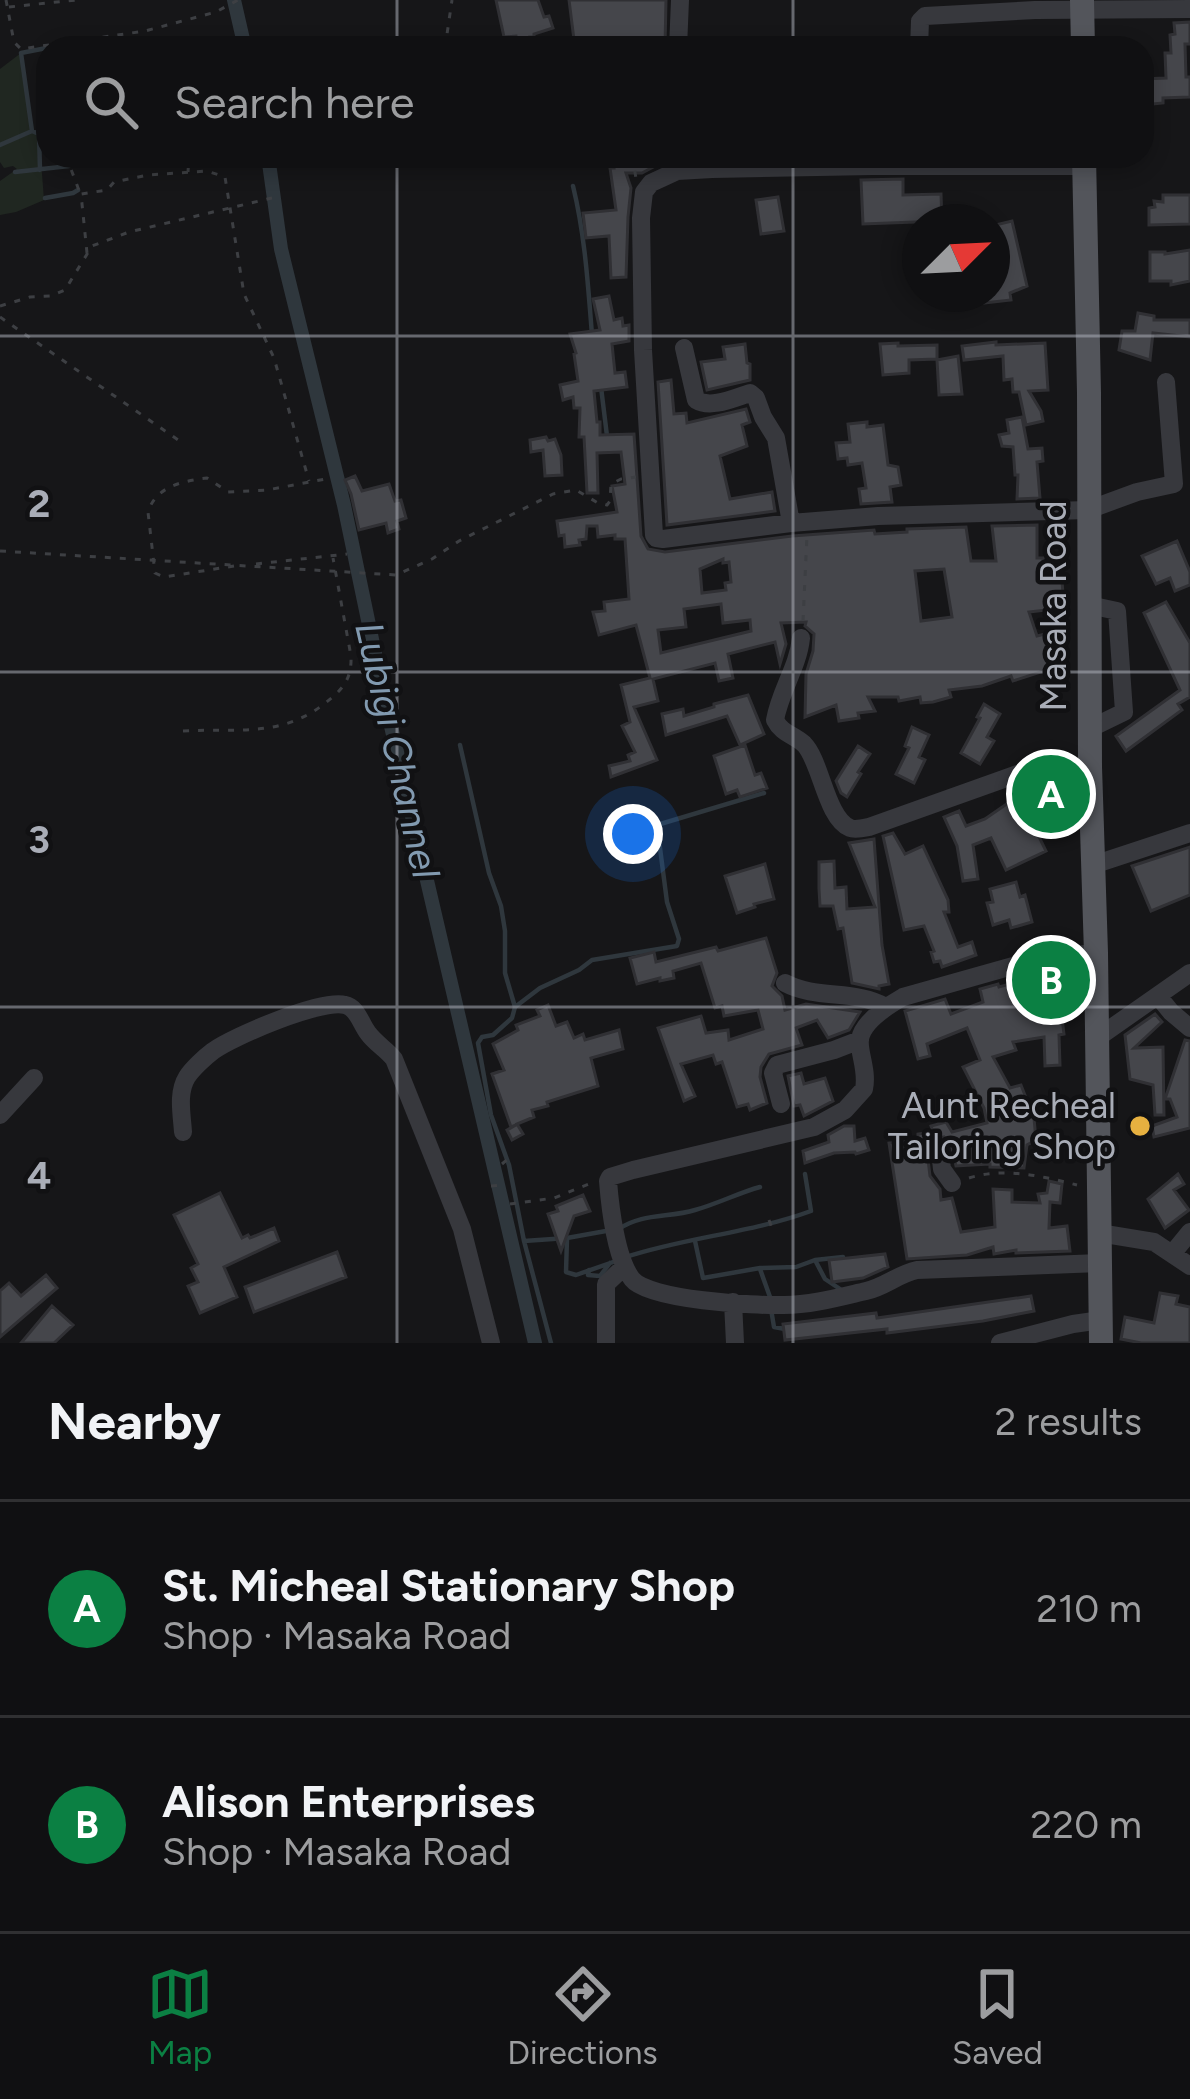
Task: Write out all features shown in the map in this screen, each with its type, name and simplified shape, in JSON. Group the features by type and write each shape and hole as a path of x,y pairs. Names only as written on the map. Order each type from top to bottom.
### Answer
{"main road":[{"path":"1082,6 1083,36"},
{"name":"Masaka Road","path":"1084,168 1101,1331"}],"street":[{"path":"679,36 680,0"},
{"path":"919,36 925,16 1082,6 1190,9"},
{"path":"671,168 647,187 641,202 649,475 653,531 659,539 878,516 1088,510 1182,482 1166,382"},
{"path":"684,348 695,400 704,405 750,393 756,398 776,438 799,522"},
{"path":"801,638 775,720 779,729 805,745 847,827 869,827 1029,770 1090,767"},
{"path":"1093,866 1190,833"},
{"path":"781,1104 773,1073 777,1065 860,1040 886,1007 921,990 1041,958 1096,953"},
{"path":"1097,1038 1190,973"},
{"path":"785,983 800,991 862,998 886,1007"},
{"path":"1157,996 1190,1028"},
{"path":"183,1132 185,1079 213,1051 263,1025 324,1006 352,1008 373,1040 394,1059 462,1229 491,1343"},
{"path":"860,1040 864,1088 827,1122 610,1177 625,1268 634,1283 703,1300 787,1305 875,1289 917,1270 1100,1263"},
{"path":"0,1115 34,1078"},
{"path":"940,1150 942,1169 952,1184"},
{"path":"1172,1253 1190,1232"},
{"path":"1099,1233 1145,1240 1190,1266"},
{"path":"606,1343 606,1284 625,1268"},
{"path":"733,1302 734,1343"},
{"path":"1000,1343 1073,1324 1101,1331"}],"path":[{"path":"36,48 21,50 14,42 7,3 76,0"},
{"path":"213,0 216,12"},
{"path":"112,36 216,12 238,0"},
{"path":"447,36 452,0"},
{"path":"71,168 81,194 86,254"},
{"path":"188,168 188,172"},
{"path":"634,168 636,179 647,187"},
{"path":"81,194 107,190 114,182 188,172 225,177 244,294 274,358 309,481"},
{"path":"0,306 65,290 92,246 129,232 272,198"},
{"path":"0,317 184,444"},
{"path":"0,551 396,574 553,494 576,490 607,505 615,481 649,475"},
{"path":"332,478 228,492 207,478 181,481 151,502 148,512 154,573 164,577 346,554"},
{"path":"799,522 807,563 801,638"},
{"path":"183,731 277,729 309,716 343,689 352,671 351,656 332,556"},
{"path":"502,1164 509,1156"},
{"path":"952,1184 979,1175 1020,1173 1099,1192"},
{"path":"510,1204 554,1198 610,1177"},
{"path":"491,1186 501,1185"},
{"path":"769,1220 773,1231"}],"shaded area":[{"path":"21,53 44,200 0,215 0,181 17,169 4,168 0,162 0,69"}],"building":[{"path":"496,0 538,0 553,28 534,36 504,36"},
{"path":"569,0 666,0 665,36 574,36"},
{"path":"1190,22 1190,44 1185,44 1190,97 1163,98 1163,103 1154,104 1154,78 1166,78 1165,53 1171,53 1174,23"},
{"path":"610,168 651,168 626,173 631,188 626,277 611,278 609,236 586,238 583,213 616,210"},
{"path":"903,179 903,195 941,194 941,204 902,204 902,223 863,224 861,180"},
{"path":"1163,195 1190,195 1190,224 1149,225 1149,208 1155,207 1154,201 1163,202"},
{"path":"778,197 784,231 761,234 756,200"},
{"path":"1010,221 1027,286 1010,293"},
{"path":"1190,250 1190,281 1171,285 1171,281 1150,281 1150,252"},
{"path":"609,296 614,320 622,318 623,326 629,325 629,341 612,344 615,373 625,372 627,387 594,391 600,435 634,434 641,536 648,549 665,552 792,536 966,527 971,561 996,561 992,526 1037,525 1037,558 1043,558 1045,581 1062,580 1064,608 1029,612 1037,636 1045,634 1053,668 1013,681 1011,676 949,690 951,697 933,702 921,703 920,697 899,701 898,697 868,697 875,711 858,713 859,718 839,721 836,705 805,717 806,674 814,634 806,622 781,623 786,644 780,664 775,642 728,654 733,678 719,681 715,663 653,679 658,701 634,707 657,760 611,777 609,766 630,761 628,755 635,752 622,726 630,722 621,685 650,678 636,625 599,635 593,612 605,611 604,602 629,599 625,539 598,537 597,526 587,526 580,545 565,547 557,521 617,512 612,486 625,484 621,452 597,453 598,493 587,493 580,408 574,408 573,397 563,400 560,385 578,381 570,334 600,330 593,299","holes":["723,559 729,562 731,582 725,583 726,590 702,593 700,569","944,569 952,617 921,621 915,571","721,604 723,623 750,620 751,631 661,653 658,630 686,627 684,609"]},
{"path":"1138,313 1154,316 1154,320 1190,320 1190,337 1153,333 1150,360 1119,350 1122,331 1135,331"},
{"path":"1045,343 1048,390 1029,391 1043,421 1026,425 1019,392 1013,392 1012,379 1004,380 1003,356 964,360 962,346"},
{"path":"745,344 750,380 707,390 701,362 725,359 723,347"},
{"path":"880,344 937,345 937,359 909,360 909,373 883,375"},
{"path":"958,356 962,394 939,395 937,360"},
{"path":"671,380 674,414 686,413 687,423 746,409 750,422 742,425 747,446 720,456 730,499 772,492 775,511 667,525 658,382"},
{"path":"1022,417 1028,449 1042,448 1043,461 1037,462 1040,498 1017,499 1013,447 1002,446 999,435 1009,433 1007,420"},
{"path":"867,422 867,427 883,425 888,465 898,467 901,485 890,487 892,502 861,504 859,489 866,488 862,463 848,465 847,458 838,459 836,443 850,442 848,424"},
{"path":"555,439 562,475 545,476 543,450 531,452 530,440"},
{"path":"355,476 362,491 389,484 406,518 397,521 399,529 388,533 386,523 359,530 345,480"},
{"path":"1177,541 1190,572 1190,585 1175,591 1170,578 1156,584 1142,556"},
{"path":"1166,602 1190,643 1190,697 1178,704 1182,710 1126,751 1116,736 1180,690 1144,613"},
{"path":"748,695 764,734 740,745 727,716 666,735 662,714 683,709 684,716"},
{"path":"984,704 1000,714 987,737 994,741 980,764 961,753"},
{"path":"912,727 929,735 919,757 925,760 914,783 896,774 909,748 905,746"},
{"path":"745,745 755,775 761,773 767,788 740,797 737,790 726,794 714,756"},
{"path":"858,746 870,754 847,797 836,781"},
{"path":"1052,780 1059,802 1028,814 1046,851 1006,870 991,838 973,845 978,879 963,881 957,846 944,817 959,811 966,826 1021,794 1019,788"},
{"path":"893,833 905,854 923,846 948,900 949,912 944,912 958,947 972,942 976,955 942,967 940,961 934,962 924,926 904,930 883,836"},
{"path":"874,839 889,984 879,989 852,983 843,928 838,929 833,906 820,906 819,889 819,862 834,861 835,888 846,887 847,909 875,907 849,843"},
{"path":"1190,847 1190,895 1151,911 1132,866"},
{"path":"765,864 774,899 737,913 725,876"},
{"path":"1016,882 1032,922 1011,928 1009,920 993,925 987,903 993,902 990,889"},
{"path":"766,938 777,973 772,986 782,996 785,1010 806,1004 860,1012 849,1030 828,1038 817,1020 796,1028 802,1045 769,1054 760,1077 767,1103 750,1110 748,1104 737,1107 722,1062 716,1064 713,1055 681,1064 695,1096 684,1101 658,1028 701,1016 706,1033 728,1030 729,1040 763,1029 758,1010 724,1016 722,1006 715,1008 701,963 673,971 674,978 637,984 630,958 654,952 656,962"},
{"path":"1056,970 1064,1034 1059,1035 1060,1065 1045,1066 1044,1037 1013,1042 1016,1050 993,1057 1010,1088 1021,1085 1034,1118 1036,1140 1027,1145 1024,1168 956,1166 951,1143 944,1137 931,1140 927,1151 930,1176 940,1189 941,1200 952,1198 961,1232 995,1227 993,1189 1012,1190 1012,1202 1040,1203 1038,1194 1047,1193 1049,1181 1062,1184 1060,1203 1050,1202 1049,1228 1067,1226 1070,1251 994,1254 993,1247 967,1255 907,1259 889,1143 918,1140 918,1134 933,1132 931,1126 946,1122 952,1132 987,1123 963,1067 980,1060 967,1028 927,1044 930,1056 918,1059 905,1011 945,999 951,1014 983,1002 980,989"},
{"path":"548,1005 556,1026 567,1022 574,1038 583,1034 585,1040 619,1030 623,1049 591,1058 598,1086 532,1110 534,1117 517,1124 523,1134 512,1140 507,1130 516,1125 511,1127 492,1074 504,1070 493,1044 518,1030 516,1025 540,1016 537,1010"},
{"path":"1155,1014 1162,1022 1134,1048 1163,1047 1164,1115 1155,1115 1153,1085 1130,1079 1125,1035"},
{"path":"1185,1040 1190,1041 1190,1128 1154,1137 1152,1126 1177,1117 1170,1099 1165,1099"},
{"path":"801,1073 804,1084 825,1078 833,1101 804,1116 800,1105 794,1106 788,1076"},
{"path":"854,1126 855,1141 865,1138 869,1150 834,1153 805,1163 803,1151 829,1142 828,1135"},
{"path":"1178,1174 1184,1184 1174,1190 1189,1210 1165,1228 1148,1199"},
{"path":"220,1193 242,1238 274,1228 279,1241 224,1267 237,1297 200,1313 188,1286 198,1282 191,1268 198,1264 174,1215"},
{"path":"583,1195 590,1211 574,1216 561,1251 548,1214"},
{"path":"337,1252 346,1277 254,1312 245,1287"},
{"path":"885,1254 888,1267 863,1278 832,1282 829,1260"},
{"path":"46,1275 57,1288 0,1337 0,1291 9,1283 21,1296"},
{"path":"1160,1293 1178,1296 1176,1304 1190,1307 1190,1343 1121,1339 1125,1317 1154,1323"},
{"path":"1031,1296 1034,1311 983,1321 785,1340 783,1324 876,1313 877,1318"},
{"path":"52,1306 73,1325 54,1343 21,1343"}],"waterway":[{"name":"Lubigi Channel","path":"234,0 242,36"},
{"path":"36,50 21,53 32,131 36,133"},
{"path":"0,145 32,131"},
{"path":"15,172 51,168"},
{"name":"Lubigi Channel","path":"270,168 281,249 535,1343"},
{"path":"573,186 592,335"},
{"path":"45,198 78,190"},
{"path":"601,387 607,436"},
{"path":"460,745 501,906 505,973 515,1007 512,1018 478,1043 491,1115 509,1165 551,1343"},
{"path":"515,1007 592,960 677,946 657,825 764,793"},
{"path":"626,1257 811,1211 805,1174"},
{"path":"619,1229 760,1187"},
{"path":"524,1241 606,1231"},
{"path":"567,1238 566,1272 576,1275 616,1261"},
{"path":"695,1241 703,1278 843,1257"},
{"path":"815,1260 825,1279 840,1289"},
{"path":"589,1270 588,1275 600,1276 610,1263"},
{"path":"760,1269 770,1297"},
{"path":"771,1309 774,1327 785,1329"}],"place":[{"name":"St. Micheal Stationary Shop","path":"1051,794"},
{"name":"Alison Enterprises","path":"1051,980"},
{"name":"Aunt Recheal Tailoring Shop","path":"1140,1126"}]}
